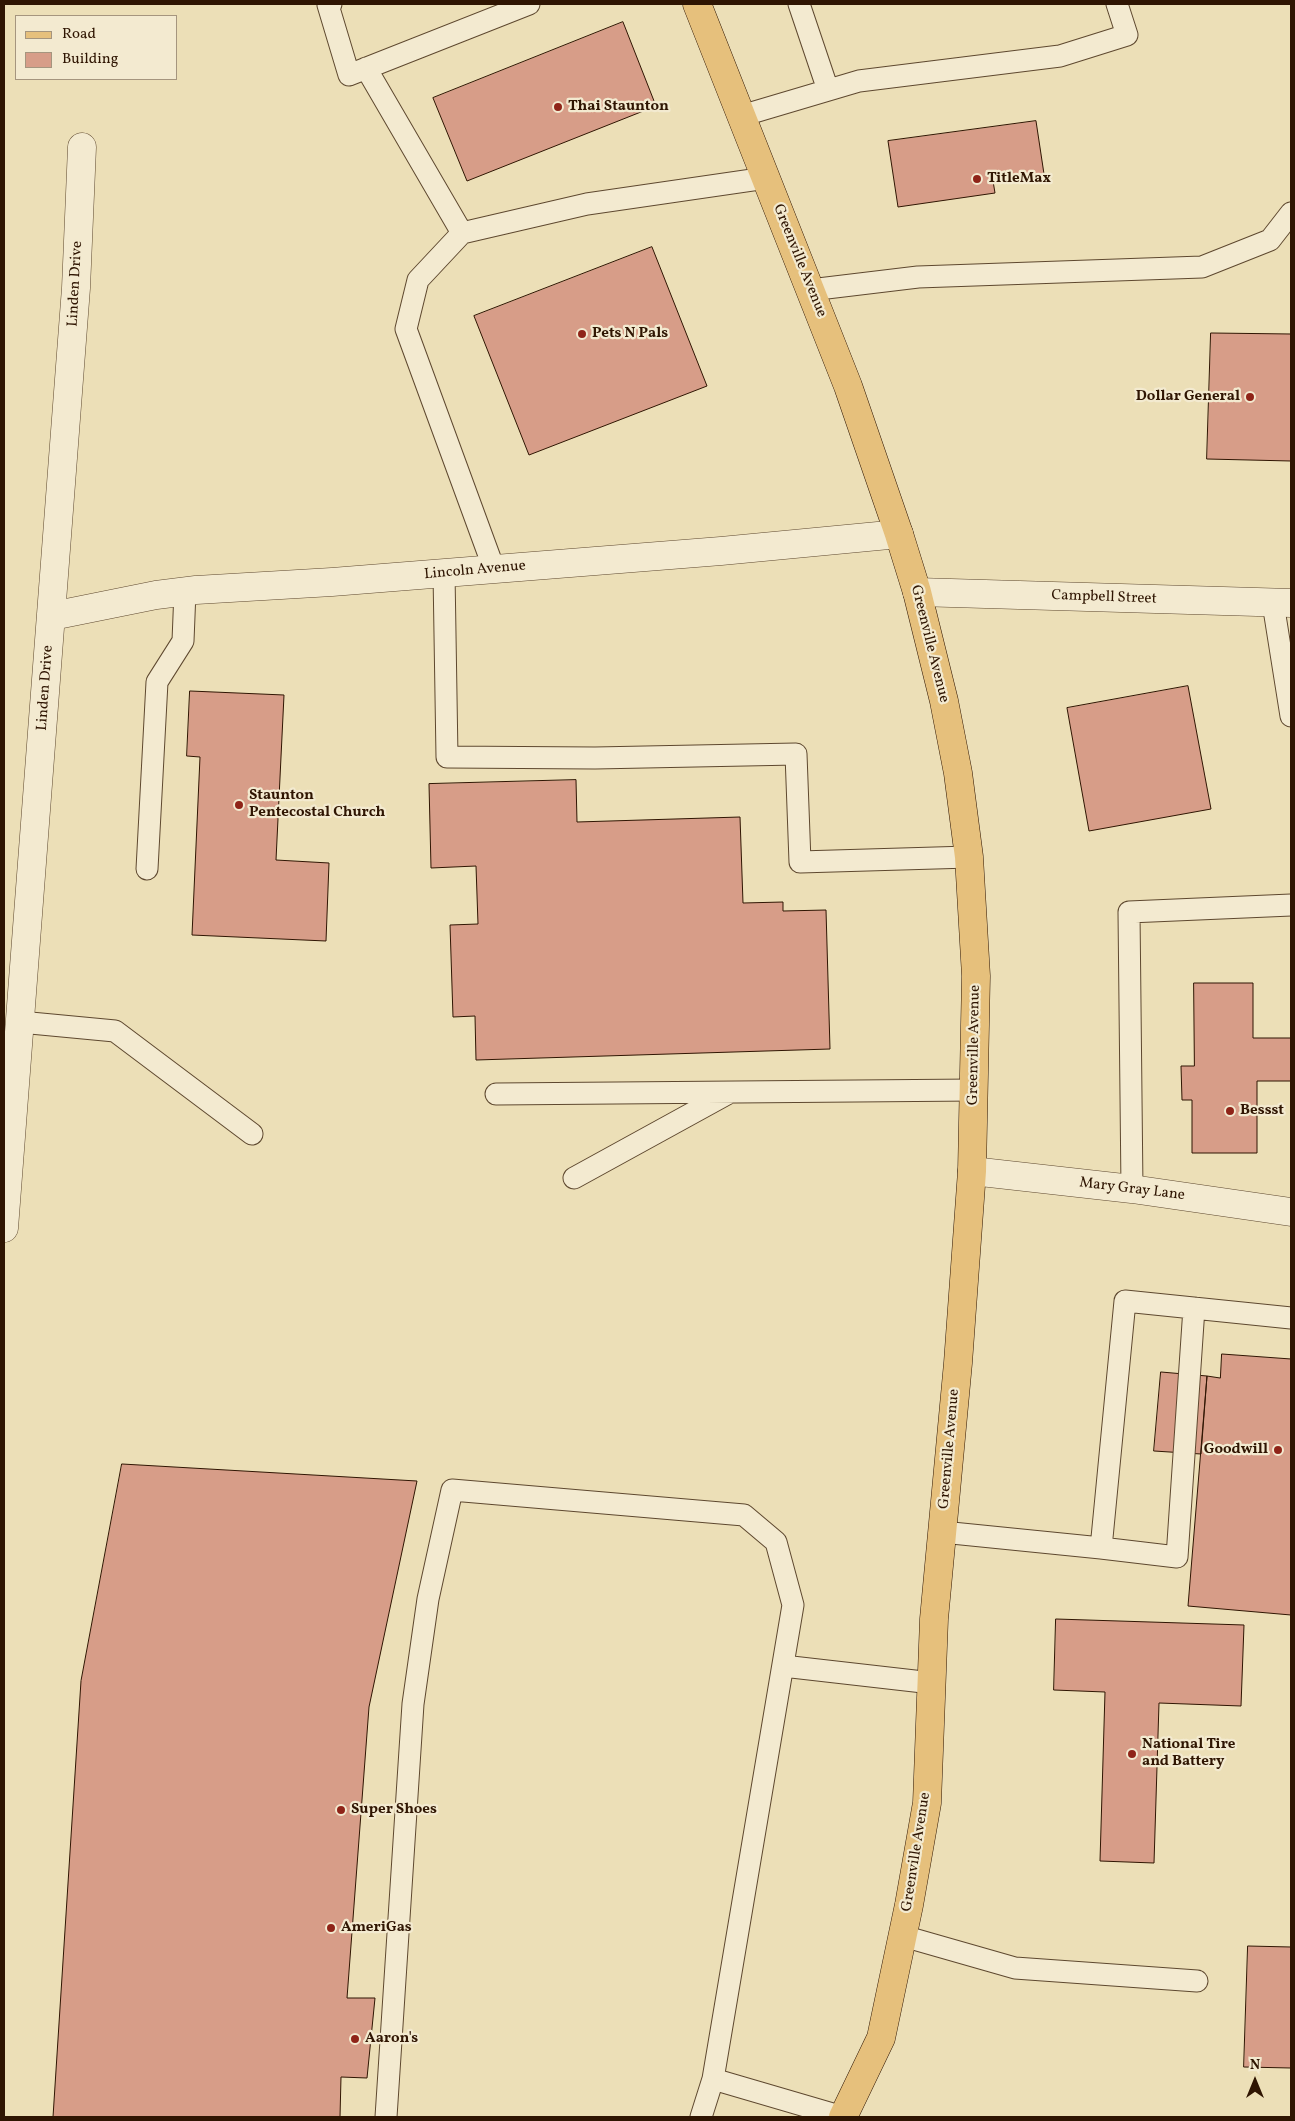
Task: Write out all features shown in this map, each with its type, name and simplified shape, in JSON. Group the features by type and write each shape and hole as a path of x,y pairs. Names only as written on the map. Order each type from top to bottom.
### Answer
{"main road":[{"name":"Greenville Avenue","path":"697,4 848,386 899,534 917,592 944,701 958,773 969,857 976,976 972,1171 958,1363 934,1619 927,1803 903,1936 881,2038 843,2117"}],"street":[{"name":"Linden Drive","path":"4,1228 76,288 82,147"},
{"name":"Lincoln Avenue","path":"52,616 184,591 721,551 899,534"},
{"name":"Campbell Street","path":"917,592 1282,603"},
{"name":"Mary Gray Lane","path":"972,1171 1132,1189 1291,1212"}],"lane":[{"path":"331,4 328,5 349,76 529,4"},
{"path":"799,4 828,90"},
{"path":"741,116 859,81 1060,56 1127,35 1117,4"},
{"path":"366,68 462,234"},
{"path":"494,569 406,329 418,280 462,234 587,204 766,178"},
{"path":"810,290 918,277 1202,267 1270,240 1291,213"},
{"path":"444,573 447,757 596,758 796,754 800,862 969,857"},
{"path":"147,869 157,682 183,641 184,591"},
{"path":"1282,603 1291,716"},
{"path":"1132,1189 1128,912 1291,905"},
{"path":"20,1022 115,1031 252,1134"},
{"path":"496,1094 975,1090"},
{"path":"574,1178 730,1092"},
{"path":"1101,1548 1126,1301 1291,1318"},
{"path":"942,1532 1176,1556 1194,1308"},
{"path":"386,2117 413,1704 428,1599 452,1490 744,1515 776,1542 793,1605 713,2079 702,2117"},
{"path":"783,1666 932,1683"},
{"path":"903,1936 1015,1968 1197,1982"},
{"path":"713,2079 843,2117"}],"building":[{"path":"623,22 656,106 467,181 433,98"},
{"path":"1036,121 1044,174 993,181 995,193 898,207 888,141"},
{"path":"652,247 707,386 529,455 474,316"},
{"name":"Dollar General","path":"1211,333 1291,334 1291,461 1207,459"},
{"path":"1188,686 1211,809 1089,831 1067,708"},
{"path":"190,691 284,695 276,860 329,863 326,941 192,935 200,757 187,756"},
{"path":"576,780 577,822 740,817 743,903 783,902 783,911 826,910 830,1049 476,1060 475,1016 453,1017 450,925 478,924 476,866 431,868 429,784"},
{"path":"1194,983 1253,983 1253,1038 1291,1038 1291,1081 1257,1081 1257,1153 1192,1153 1192,1100 1182,1100 1181,1066 1194,1066"},
{"path":"1222,1354 1291,1359 1291,1615 1188,1606 1207,1376 1220,1378"},
{"path":"1161,1372 1207,1376 1201,1454 1154,1451"},
{"path":"122,1464 417,1481 369,1707 347,1998 375,1998 367,2078 341,2077 340,2117 53,2117 81,1681"},
{"path":"1056,1619 1244,1625 1241,1706 1159,1703 1154,1863 1100,1861 1105,1692 1054,1690"},
{"path":"1248,1946 1291,1947 1291,2068 1244,2067"}],"place":[{"name":"Thai Staunton","path":"558,107"},
{"name":"TitleMax","path":"977,179"},
{"name":"Pets N Pals","path":"582,334"},
{"name":"Dollar General","path":"1250,397"},
{"name":"Staunton Pentecostal Church","path":"239,805"},
{"name":"Bessst","path":"1230,1111"},
{"name":"Goodwill","path":"1278,1450"},
{"name":"National Tire and Battery","path":"1132,1754"},
{"name":"Super Shoes","path":"341,1810"},
{"name":"AmeriGas","path":"331,1928"},
{"name":"Aaron's","path":"355,2039"}]}
